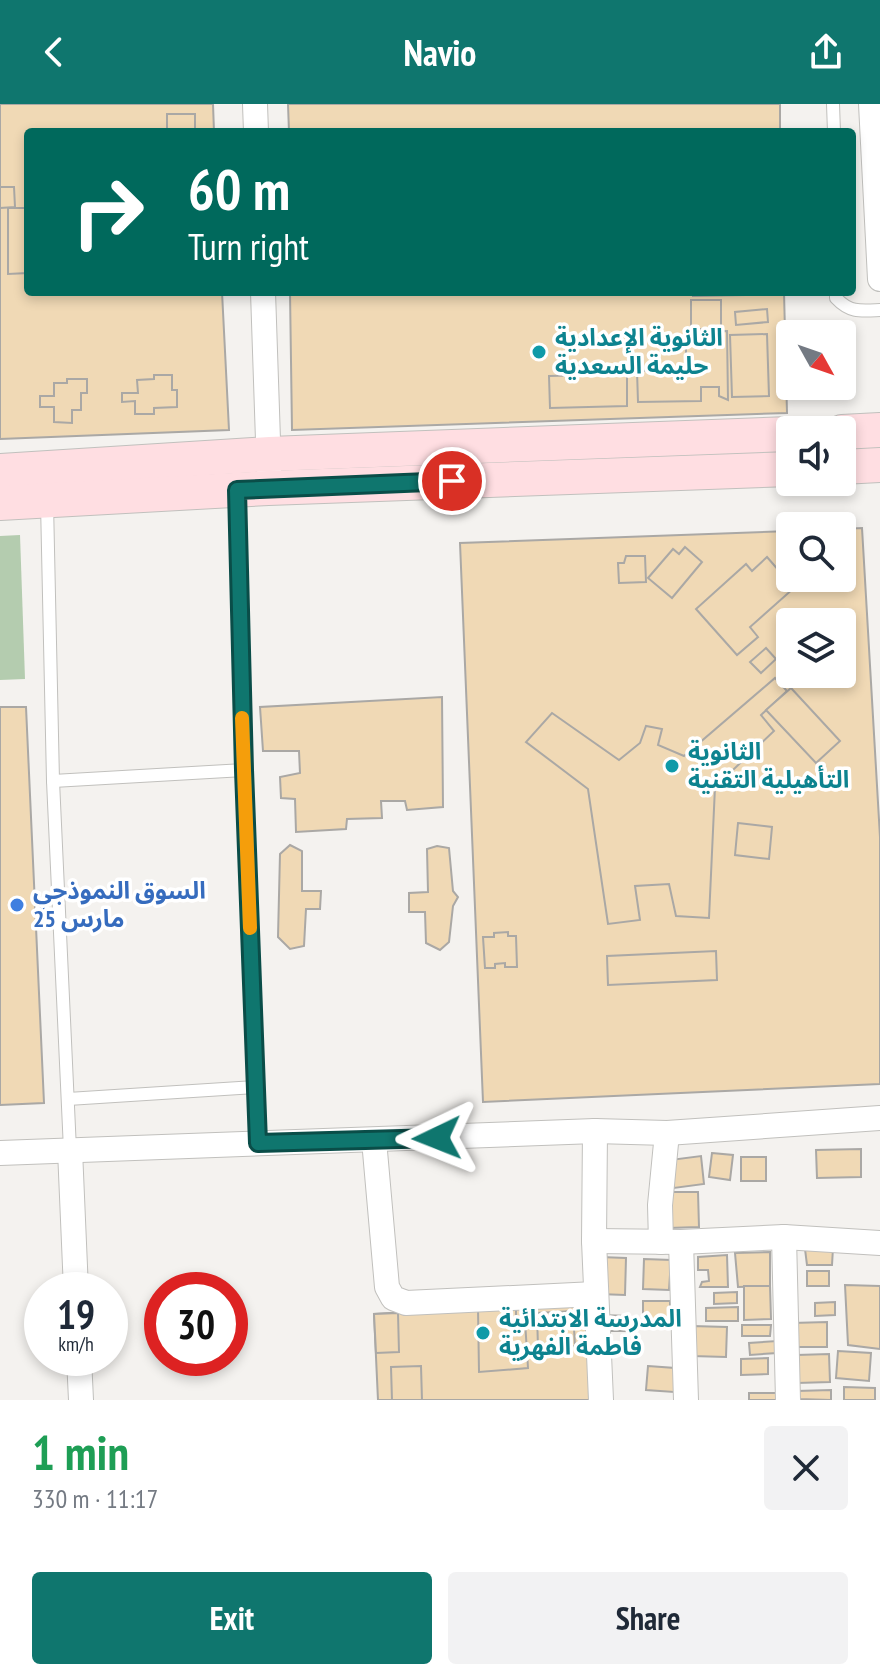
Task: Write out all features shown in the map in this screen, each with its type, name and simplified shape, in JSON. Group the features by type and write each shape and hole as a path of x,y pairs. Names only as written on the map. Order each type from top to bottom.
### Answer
{"street":[{"path":"255,104 256,128"},
{"path":"871,104 880,279"},
{"path":"252,489 270,454 263,296"},
{"path":"856,431 880,430"},
{"path":"0,471 270,454 776,435"},
{"path":"856,466 880,465"},
{"path":"0,503 252,489 776,470"},
{"path":"0,1153 595,1131 667,1133 880,1118"},
{"path":"595,1131 595,1294 601,1400"},
{"path":"667,1133 660,1205 671,1242 686,1400"},
{"path":"374,1140 384,1263 387,1287 393,1298 406,1303 595,1294"},
{"path":"70,1150 75,1272"},
{"path":"594,1241 671,1242 784,1237 880,1243"},
{"path":"784,1237 788,1400"},
{"path":"80,1376 81,1400"}],"lane":[{"path":"833,104 834,128"},
{"path":"836,296 845,308 852,311 880,310"},
{"path":"252,489 244,770 258,1143"},
{"path":"47,500 53,781 70,1150"},
{"path":"53,781 244,770"},
{"path":"68,1099 255,1087"}],"green space":[{"path":"20,535 25,679 0,680 0,536"}],"building":[{"path":"0,104 213,104 214,128 24,128 24,296 222,296 229,430 0,439"},
{"path":"288,104 780,104 780,128 289,128"},
{"path":"167,114 195,114 195,128 167,128"},
{"path":"0,187 14,187 15,207 0,208"},
{"path":"8,208 24,208 24,273 8,274"},
{"name":"الثانوية الإعدادية حليمة السعدية","path":"290,296 784,296 785,320 776,320 776,400 787,400 787,413 292,430"},
{"path":"691,300 721,300 721,329 691,329"},
{"path":"767,309 768,322 736,325 735,312"},
{"path":"727,331 728,400 719,396 719,387 701,387 701,401 638,402 637,371 686,370 686,332"},
{"path":"767,334 769,396 732,397 730,335"},
{"path":"627,374 627,406 550,408 549,376"},
{"path":"154,375 172,375 172,390 177,390 177,407 154,408 154,414 135,414 135,401 122,402 122,393 138,393 137,380 154,379"},
{"path":"67,379 87,379 87,393 81,393 81,410 72,410 72,423 54,422 54,407 40,407 40,396 54,396 54,383 67,383"},
{"name":"الثانوية التأهيلية التقنية","path":"856,528 862,528 880,837 880,1084 483,1102 460,543 776,532 776,592 856,592"},
{"path":"685,547 702,562 672,598 648,578 673,549 679,554"},
{"path":"626,556 645,556 646,582 619,583 618,563 624,563"},
{"path":"767,557 776,567 776,592 789,592 750,627 758,637 737,655 696,609 746,564 752,571"},
{"path":"766,648 776,659 761,673 750,662"},
{"path":"775,678 776,688 787,691 761,715 774,731 715,787 709,918 676,916 669,884 635,886 640,920 608,924 588,789 526,742 552,713 619,760 640,743 646,726 662,729 658,745 684,756"},
{"path":"791,688 840,741 816,763 766,710"},
{"path":"442,697 443,807 407,810 405,801 381,801 382,818 347,819 346,829 296,832 295,799 281,798 280,777 300,773 299,751 263,751 260,707"},
{"name":"السوق النموذجي 25 مارس","path":"0,707 26,707 44,1103 0,1105"},
{"path":"738,823 772,827 769,859 735,855"},
{"path":"290,845 302,851 302,891 321,891 320,909 306,909 304,946 290,949 278,937 280,854"},
{"path":"437,846 449,848 453,891 458,897 453,906 449,942 440,950 426,943 425,912 409,912 409,893 428,892 427,849"},
{"path":"508,932 508,936 516,936 517,967 505,967 505,963 495,964 495,968 485,968 483,937"},
{"path":"716,951 717,980 608,985 607,956"},
{"path":"861,1149 861,1177 817,1178 816,1150"},
{"path":"712,1153 733,1155 730,1180 709,1177"},
{"path":"701,1156 704,1184 674,1188 670,1160"},
{"path":"741,1157 766,1157 766,1181 741,1181"},
{"path":"667,1192 698,1192 699,1227 668,1228"},
{"path":"833,1248 832,1265 807,1265 805,1249"},
{"path":"770,1252 770,1286 738,1287 735,1253"},
{"path":"727,1255 728,1287 700,1287 702,1282 709,1281 708,1270 698,1270 698,1257"},
{"path":"600,1257 626,1258 625,1295 599,1294"},
{"path":"644,1259 671,1260 669,1290 643,1289"},
{"path":"807,1271 829,1271 829,1286 807,1286"},
{"path":"845,1285 880,1286 880,1349 848,1345"},
{"path":"744,1286 770,1286 771,1319 744,1320"},
{"path":"737,1292 737,1303 714,1304 714,1293"},
{"name":"المدرسة الابتدائية فاطمة الفهرية","path":"590,1301 593,1400 378,1400 374,1314"},
{"path":"643,1301 670,1301 670,1324 643,1324"},
{"path":"835,1302 835,1315 815,1316 815,1303"},
{"path":"516,1306 516,1322 525,1321 528,1368 479,1372 478,1308"},
{"path":"738,1307 738,1321 706,1321 706,1308"},
{"path":"573,1311 575,1346 538,1348 537,1313"},
{"path":"398,1313 399,1352 376,1353 374,1314"},
{"path":"599,1315 630,1316 630,1331 599,1331"},
{"path":"827,1322 827,1347 792,1347 792,1323"},
{"path":"742,1325 771,1325 770,1336 742,1336"},
{"path":"692,1326 727,1327 726,1357 692,1356"},
{"path":"777,1341 777,1353 750,1355 749,1343"},
{"path":"838,1351 871,1353 869,1381 836,1378"},
{"path":"829,1354 830,1382 797,1383 797,1355"},
{"path":"768,1358 768,1374 741,1375 741,1359"},
{"path":"421,1366 422,1400 392,1400 391,1367"},
{"path":"648,1366 675,1368 674,1392 646,1390"},
{"path":"844,1387 875,1388 875,1400 844,1400"},
{"path":"831,1390 831,1400 798,1399 797,1391"},
{"path":"749,1393 776,1393 776,1400 749,1400"}],"slow traffic":[{"path":"242,718 250,928"}],"place":[{"name":"الثانوية الإعدادية حليمة السعدية","path":"539,352"},
{"name":"الثانوية التأهيلية التقنية","path":"672,766"},
{"name":"السوق النموذجي 25 مارس","path":"17,905"},
{"name":"المدرسة الابتدائية فاطمة الفهرية","path":"483,1333"}],"route":[{"path":"437,1138 258,1143 237,490 452,481"}]}
